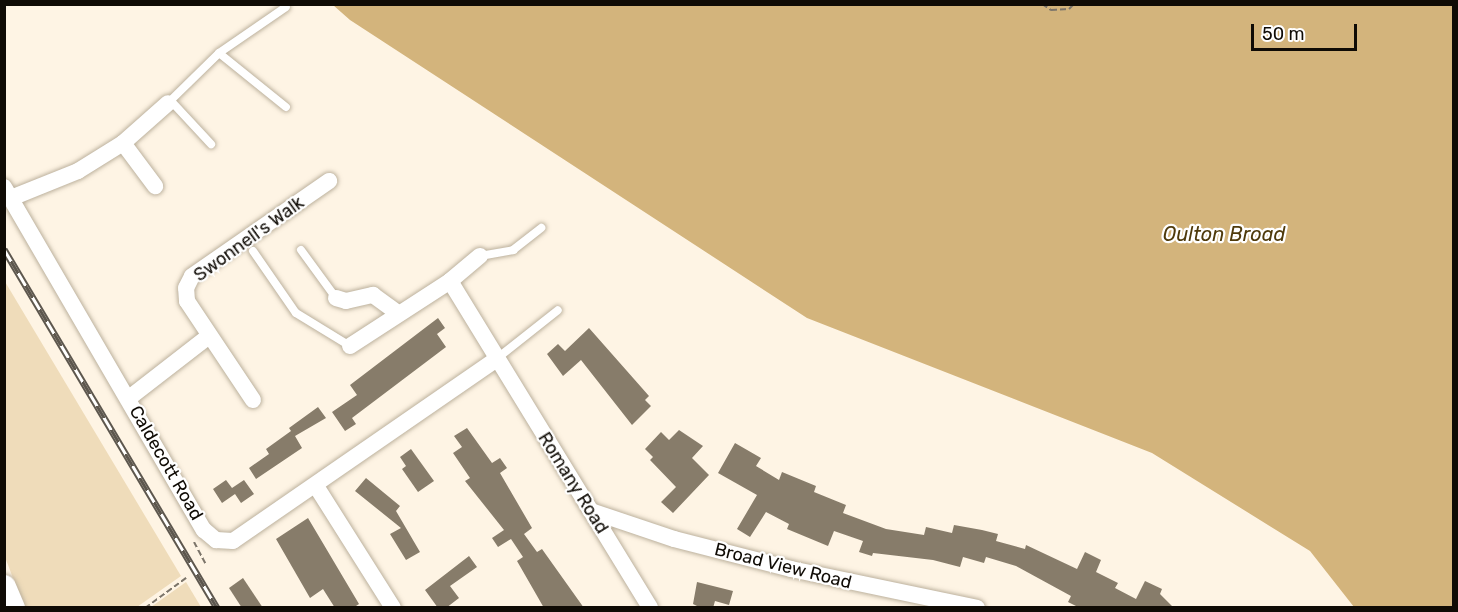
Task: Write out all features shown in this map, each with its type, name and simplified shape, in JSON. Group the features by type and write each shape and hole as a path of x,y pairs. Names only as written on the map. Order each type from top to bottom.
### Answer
{"street":[{"path":"8,192 78,171 123,143 170,102"},
{"path":"123,143 155,186"},
{"name":"Swonnell's Walk","path":"253,400 187,302 186,288 192,276 329,181"},
{"name":"Caldecott Road","path":"8,192 204,530 216,540 233,541 316,486 495,360"},
{"path":"350,346 450,281 480,256"},
{"name":"Romany Road","path":"450,281 495,360 650,608"},
{"path":"336,298 346,301 373,295 398,313"},
{"path":"129,398 209,336"},
{"path":"316,486 393,608"},
{"name":"Broad View Road","path":"591,512 674,539 791,570 977,608"},
{"path":"4,587 14,608"}],"lane":[{"path":"211,144 170,102 219,53 286,7"},
{"path":"219,53 286,107"},
{"path":"480,256 513,250 541,228"},
{"path":"301,250 336,298"},
{"path":"253,251 296,313 350,346"},
{"path":"495,360 558,310"}],"path":[{"path":"1042,4 1051,10 1070,9 1074,4"},
{"path":"192,538 205,563"},
{"path":"145,608 186,578"}],"shaded area":[{"path":"4,280 181,576 137,607 24,607 5,557"},
{"path":"186,582 201,607 151,607"}],"water":[{"name":"Oulton Broad","path":"333,5 1453,5 1453,607 1354,607 1310,551 1152,453 807,318 350,20"}],"building":[{"path":"438,318 445,328 437,334 446,347 352,418 356,424 345,431 332,412 357,395 350,385"},
{"path":"589,328 649,396 645,400 651,406 632,425 581,360 563,376 547,354 558,344 565,351"},
{"path":"318,407 326,418 295,436 302,448 256,479 249,468 269,454 266,449 291,431 289,428"},
{"path":"467,428 492,463 500,458 507,468 500,473 532,528 524,534 537,552 542,549 584,608 544,608 517,561 523,557 511,539 498,547 492,538 504,530 465,481 470,478 453,453 462,447 454,436"},
{"path":"679,430 703,446 692,458 709,475 673,513 661,502 676,487 650,460 653,457 645,449 661,432 669,440"},
{"path":"735,443 761,458 756,466 779,480 782,472 816,486 814,492 846,505 843,513 886,529 924,535 926,527 952,533 954,525 982,530 998,534 996,541 1025,549 1026,545 1077,569 1085,552 1101,560 1096,572 1118,583 1115,588 1136,599 1145,581 1162,589 1160,594 1174,608 1080,608 1068,602 1071,596 1016,566 986,557 984,563 963,557 960,567 933,560 873,553 872,556 859,552 863,541 834,531 828,546 787,529 789,524 766,512 750,537 737,529 757,495 718,473"},
{"path":"411,449 434,481 418,492 402,469 406,466 400,457"},
{"path":"366,478 400,506 396,511 420,552 406,560 390,534 401,528 355,491"},
{"path":"226,480 232,488 244,480 254,494 241,503 235,494 222,503 213,489"},
{"path":"308,518 359,604 353,608 335,608 323,589 310,598 276,539"},
{"path":"469,556 477,567 450,586 459,598 446,608 438,608 425,590"},
{"path":"243,578 263,608 242,608 229,588"},
{"path":"697,582 733,591 729,605 715,601 713,608 701,608 693,604"}],"railway":[{"path":"4,249 217,608"}]}
